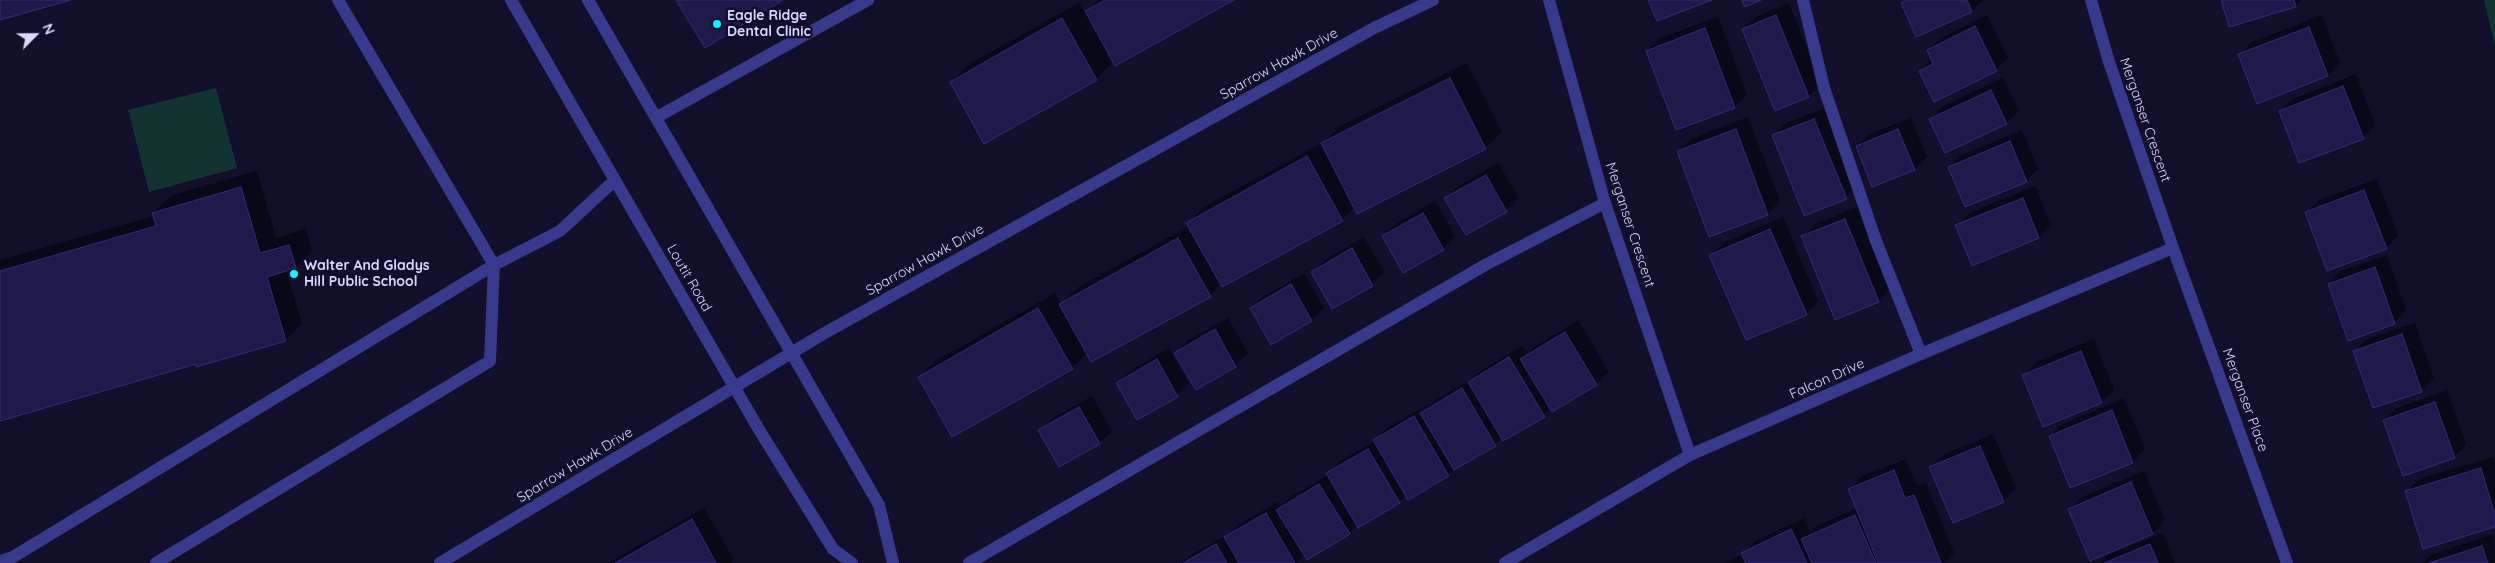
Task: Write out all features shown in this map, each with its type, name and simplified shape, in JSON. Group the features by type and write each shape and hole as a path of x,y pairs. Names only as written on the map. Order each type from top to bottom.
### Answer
{"street":[{"path":"156,563 490,361 494,264 338,0"},
{"name":"Loutit Road","path":"511,0 734,387 833,549 852,563"},
{"path":"588,0 879,505 893,563"},
{"path":"657,117 868,0"},
{"name":"Sparrow Hawk Drive","path":"440,563 792,352 1374,28 1433,0"},
{"name":"Merganser Crescent","path":"1550,0 1605,203 1690,455"},
{"path":"1804,0 1824,88 1876,241 1921,354"},
{"name":"Merganser Crescent","path":"2091,0 2109,62 2173,248"},
{"path":"0,560 15,560 494,264 560,231 614,180"},
{"path":"969,563 1487,264 1605,203"},
{"name":"Falcon Drive","path":"1505,563 1690,455 1921,354 2173,248"},
{"name":"Merganser Place","path":"2173,248 2287,563"}],"green space":[{"path":"2484,0 2495,0 2495,46"},
{"path":"216,88 237,168 149,192 128,110"}],"building":[{"path":"0,0 71,0 0,20"},
{"name":"Eagle Ridge Dental Clinic","path":"676,0 783,0 705,48"},
{"path":"1105,0 1234,0 1115,66 1085,11"},
{"path":"1648,0 1712,0 1657,21"},
{"path":"1742,0 1761,0 1745,7"},
{"path":"1907,0 1967,0 1972,12 1916,37 1901,3"},
{"path":"2221,0 2294,0 2296,7 2229,27"},
{"path":"1776,15 1809,97 1775,111 1742,29"},
{"path":"1062,18 1097,80 984,144 950,82"},
{"path":"1975,26 1997,71 1934,102 1919,71 1933,64 1927,50"},
{"path":"2309,27 2328,76 2257,104 2238,54"},
{"path":"1705,28 1735,108 1676,130 1646,51"},
{"path":"1450,78 1486,149 1357,214 1321,143"},
{"path":"2343,86 2364,139 2299,163 2279,111"},
{"path":"1991,90 2007,124 1945,153 1929,119"},
{"path":"1814,119 1847,199 1804,216 1772,135"},
{"path":"1736,129 1768,215 1709,237 1677,151"},
{"path":"1898,129 1915,170 1872,187 1856,146"},
{"path":"2010,141 2027,182 1965,207 1948,167"},
{"path":"1307,156 1343,221 1222,287 1186,223"},
{"path":"1486,175 1507,212 1466,235 1444,198"},
{"name":"Walter And Gladys Hill Public School","path":"241,187 260,253 289,245 296,268 267,277 286,341 196,367 196,364 0,421 0,271 156,226 152,213"},
{"path":"2364,190 2387,249 2327,271 2305,212"},
{"path":"2023,198 2039,238 1972,266 1955,225"},
{"path":"1423,213 1444,250 1403,273 1382,236"},
{"path":"1845,219 1879,302 1835,320 1801,236"},
{"path":"1770,229 1807,315 1746,340 1709,255"},
{"path":"1178,238 1211,297 1091,362 1059,304"},
{"path":"1352,248 1373,286 1332,309 1311,272"},
{"path":"2375,267 2395,324 2348,341 2328,284"},
{"path":"1291,284 1312,321 1271,345 1250,308"},
{"path":"1038,308 1073,369 952,437 918,377"},
{"path":"1215,329 1236,367 1196,390 1174,353"},
{"path":"1565,332 1597,385 1552,412 1520,359"},
{"path":"2402,334 2422,392 2373,408 2353,351"},
{"path":"2081,351 2102,403 2043,427 2022,375"},
{"path":"1509,357 1545,417 1503,441 1468,382"},
{"path":"1157,359 1178,397 1137,420 1116,383"},
{"path":"1462,388 1496,446 1454,470 1420,413"},
{"path":"2435,402 2455,458 2403,476 2383,420"},
{"path":"1079,407 1100,444 1059,467 1038,430"},
{"path":"2112,410 2133,463 2070,488 2049,436"},
{"path":"1414,416 1449,476 1408,500 1373,440"},
{"path":"1980,446 2004,502 1953,523 1929,467"},
{"path":"1368,449 1400,503 1358,528 1326,473"},
{"path":"2481,468 2495,515 2495,527 2423,549 2405,491"},
{"path":"1894,470 1905,498 1914,495 1941,563 1878,563 1848,489"},
{"path":"2131,482 2153,534 2090,561 2068,509"},
{"path":"1319,484 1350,534 1307,560 1276,510"},
{"path":"1266,513 1295,563 1239,563 1224,537"},
{"path":"1855,515 1876,563 1812,563 1801,539"},
{"path":"692,519 716,563 615,563"},
{"path":"1791,529 1807,563 1746,563 1741,553"},
{"path":"1216,544 1227,563 1183,563"},
{"path":"2150,544 2158,563 2104,563"},
{"path":"2482,546 2488,563 2429,563"}],"place":[{"name":"Eagle Ridge Dental Clinic","path":"717,24"},
{"name":"Walter And Gladys Hill Public School","path":"294,274"}]}
